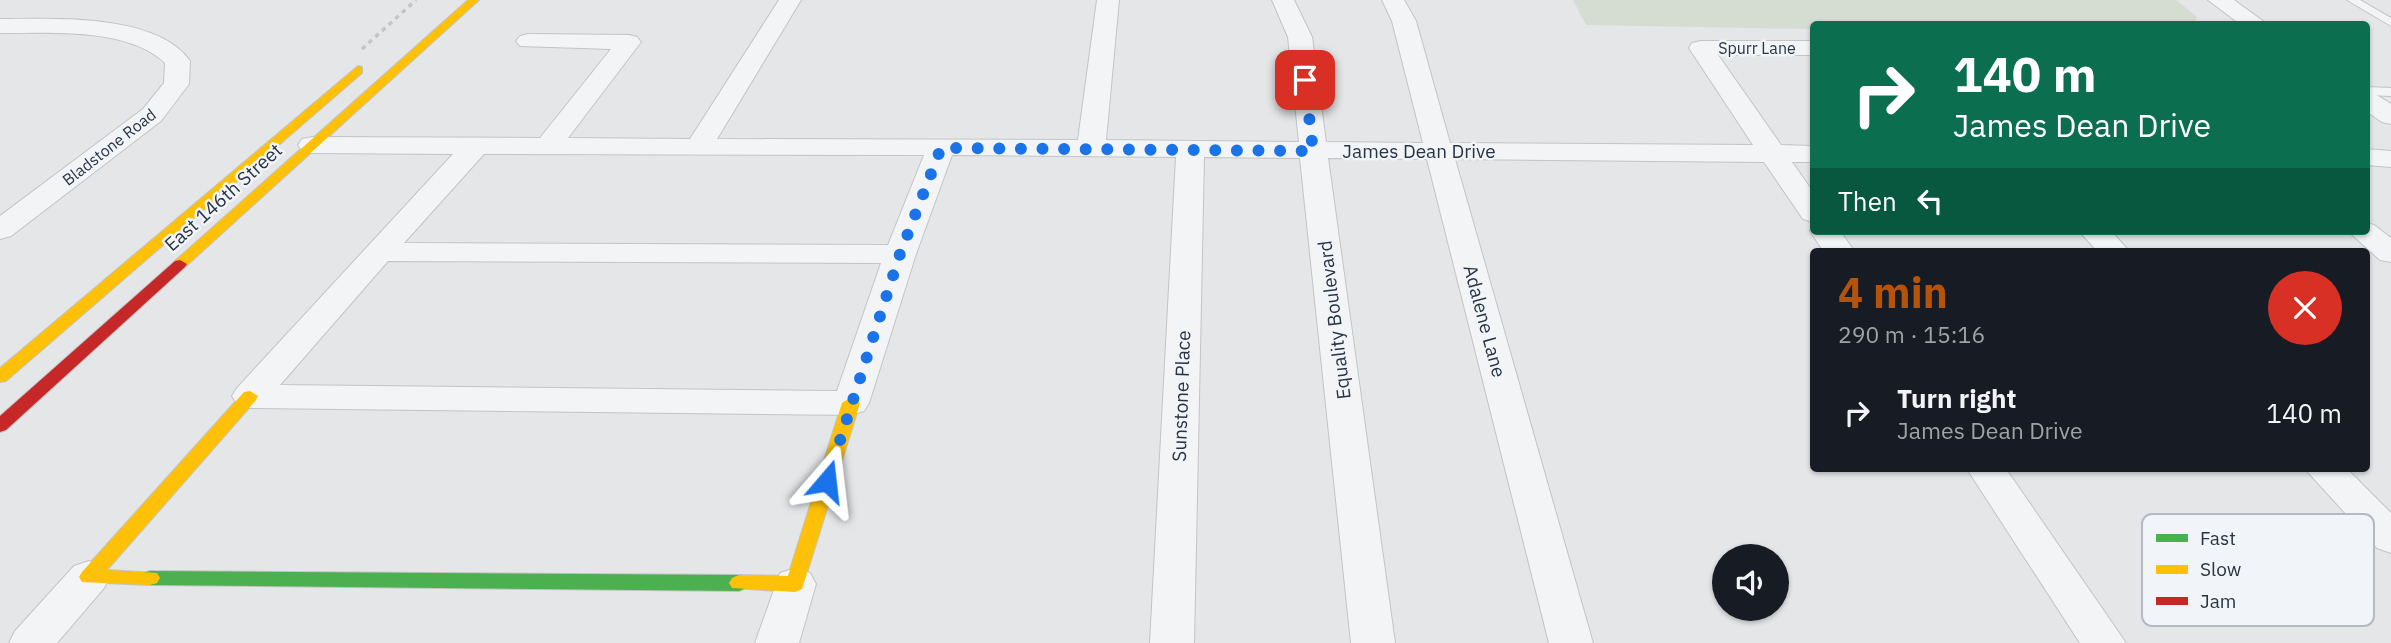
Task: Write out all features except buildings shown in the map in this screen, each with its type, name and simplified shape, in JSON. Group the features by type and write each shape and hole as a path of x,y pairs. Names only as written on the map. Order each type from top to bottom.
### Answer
{"main road":[{"name":"East 146th Street","path":"0,426 474,0"},
{"name":"East 146th Street","path":"0,377 370,60"},
{"path":"89,577 250,396"},
{"path":"89,577 795,584 851,403"}],"street":[{"path":"698,147 790,0"},
{"path":"1091,149 1108,0"},
{"name":"Equality Boulevard","path":"1283,0 1300,37 1373,643"},
{"name":"Adalene Lane","path":"1393,0 1404,21 1572,643"},
{"path":"2219,0 2250,21"},
{"name":"Bladstone Road","path":"0,26 79,27 131,34 157,43 171,52 176,59 180,78 171,96 152,115 0,230"},
{"path":"528,41 629,42 547,146"},
{"name":"Spurr Lane","path":"1773,153 1701,48 1810,48"},
{"path":"2370,103 2391,116"},
{"name":"James Dean Drive","path":"312,145 1810,154"},
{"path":"250,396 476,146"},
{"path":"250,396 851,403 900,254 941,148"},
{"name":"Sunstone Place","path":"1172,643 1190,150"},
{"path":"1773,153 1810,208"},
{"path":"2370,157 2391,159"},
{"path":"2098,235 2111,248"},
{"path":"2368,235 2391,253"},
{"path":"379,252 900,254"},
{"path":"1988,472 2104,643"},
{"path":"2327,472 2368,514"},
{"path":"2374,520 2391,538"},
{"path":"31,643 89,577"},
{"path":"777,643 795,584"}],"lane":[{"path":"2352,0 2391,23"},
{"path":"2370,92 2391,92"}],"shaded area":[{"path":"1573,0 2176,0 2197,17 2195,21 1810,21 1810,29 1586,25"}],"traffic: fast":[{"path":"150,578 739,583"}],"traffic: slow":[{"path":"180,264 474,0"},
{"path":"0,377 358,70"},
{"path":"150,578 89,577 250,396"},
{"path":"739,583 795,584 851,403"}],"traffic: jam":[{"path":"0,426 180,264"}],"route":[{"path":"827,481 900,254 941,148 1313,151 1305,80"}]}
